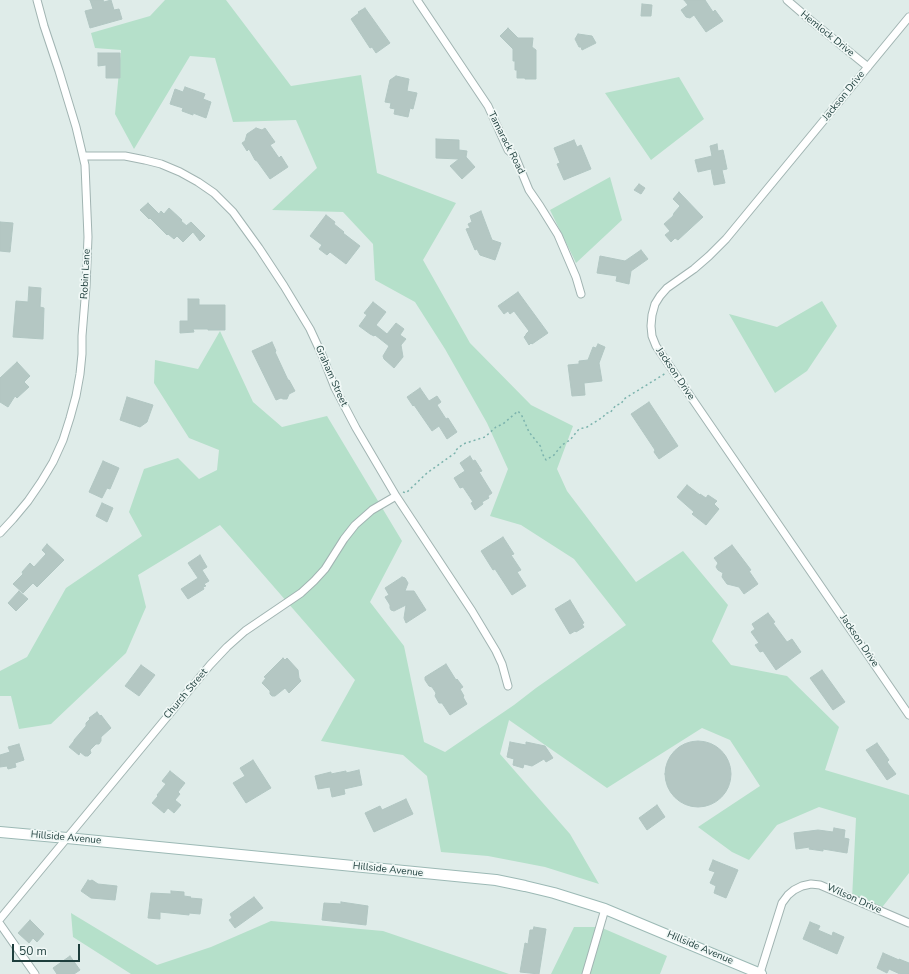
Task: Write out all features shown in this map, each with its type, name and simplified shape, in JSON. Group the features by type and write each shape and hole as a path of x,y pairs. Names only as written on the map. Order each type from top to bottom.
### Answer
{"main road":[{"name":"Hillside Avenue","path":"0,832 496,880 554,893 605,909 761,974"}],"street":[{"name":"Robin Lane","path":"0,533 28,501 42,482 63,440 76,396 82,354 88,237 85,165 76,127 37,0"},
{"name":"Tamarack Road","path":"417,0 488,106 508,150 515,156 529,190 558,235 576,277 581,294"},
{"name":"Hemlock Drive","path":"787,0 868,67"},
{"name":"Jackson Drive","path":"909,17 726,239 694,269 667,288 660,296 655,304 651,326 652,336 656,346 909,715"},
{"name":"Graham Street","path":"83,156 125,156 161,164 198,182 214,193 233,212 271,267 310,329 335,388 356,428 396,496 472,611 496,651 502,664 508,686"},
{"name":"Church Street","path":"0,919 214,660 245,631 301,593 325,569 344,539 355,525 372,510 396,496"},
{"name":"Wilson Drive","path":"761,974 782,903 788,895 802,886 811,884 820,885 909,924"},
{"path":"586,974 605,909"},
{"path":"0,924 35,974"}],"path":[{"path":"396,496 401,492 406,493 427,473 455,453 456,450 463,444 485,437 518,411 522,416 529,432 541,447 542,454 546,460 554,455 562,445 570,440 579,429 587,427 603,417 606,413 610,414 616,405 621,404 624,399 672,369"}],"green space":[{"path":"165,0 226,0 291,86 361,75 377,173 456,203 423,260 470,343 531,405 573,426 557,469 567,491 636,582 683,551 728,605 712,641 731,665 787,676 839,727 825,770 909,795 909,873 880,910 852,899 856,818 819,807 777,825 749,860 732,852 698,827 760,786 730,740 702,728 607,788 509,720 500,754 570,834 599,884 545,867 488,856 441,852 427,776 403,755 321,741 355,680 220,525 138,575 146,607 126,653 51,724 19,729 11,696 0,696 0,671 27,657 66,588 142,536 129,512 144,469 178,458 199,479 217,470 219,450 189,438 154,383 155,360 198,369 220,331 253,402 282,427 327,416 402,541 370,602 404,646 424,742 445,752 626,625 574,559 521,525 490,516 508,469 487,423 445,349 415,302 375,280 373,244 343,212 272,210 317,168 296,120 233,122 215,58 190,56 134,149 115,114 121,50 95,48 91,33 150,16"},
{"path":"679,77 704,119 651,160 605,93"},
{"path":"610,177 622,220 576,263 550,210"},
{"path":"822,301 837,326 807,371 775,393 729,314 777,327"},
{"path":"71,913 157,965 211,947 271,921 383,931 509,974 131,974 73,937"},
{"path":"574,927 600,927 667,956 660,974 551,974"}],"building":[{"path":"90,0 103,0 104,2 111,0 114,10 119,9 122,19 90,28 85,11 93,9"},
{"path":"684,0 705,0 713,12 715,10 723,21 706,32 694,15 690,18 686,17 681,10 688,5"},
{"path":"642,4 652,5 651,16 641,16"},
{"path":"365,8 390,43 376,53 372,47 370,48 351,19"},
{"path":"508,28 518,38 533,38 532,47 536,50 536,79 517,78 515,61 513,61 513,49 500,36"},
{"path":"578,34 592,36 596,43 582,50 575,39"},
{"path":"98,53 120,53 120,78 106,78 106,65 98,66"},
{"path":"396,76 409,79 407,91 417,93 413,109 410,108 408,117 394,114 395,109 390,108 391,103 385,102 390,80"},
{"path":"185,87 205,94 203,99 211,102 206,118 182,111 183,108 170,104 175,89 183,92"},
{"path":"256,128 262,130 265,128 275,142 270,145 279,158 281,156 288,167 270,179 255,160 249,149 247,151 242,143 245,141 247,134"},
{"path":"436,139 459,140 459,150 467,151 466,157 475,167 462,179 450,166 459,159 436,158"},
{"path":"574,140 577,147 581,145 591,169 564,180 557,164 560,163 554,148"},
{"path":"717,144 718,151 723,150 727,169 722,170 725,183 714,185 711,169 698,172 695,160 712,156 710,146"},
{"path":"639,184 645,188 641,194 634,190"},
{"path":"679,192 703,217 678,240 675,238 671,242 665,235 670,231 664,224 673,216 680,206 673,199"},
{"path":"148,203 159,214 161,211 164,214 169,208 182,220 181,221 186,226 191,222 205,236 200,241 193,232 183,242 177,236 174,239 168,234 167,235 140,210"},
{"path":"481,211 492,240 501,243 495,260 480,255 477,249 475,250 466,229 470,228 468,224 472,222 470,216"},
{"path":"326,215 335,222 334,224 344,232 343,233 360,246 346,264 330,252 327,255 319,249 322,245 310,236"},
{"path":"0,222 13,223 10,252 0,251"},
{"path":"641,250 648,259 631,271 629,284 616,281 617,276 597,273 600,256 625,261"},
{"path":"29,287 41,288 40,307 44,308 43,339 13,337 16,301 28,302"},
{"path":"518,292 548,333 529,345 524,337 529,331 514,311 510,314 508,311 504,314 498,306"},
{"path":"188,299 199,299 199,305 225,305 225,330 193,329 194,332 180,333 180,321 188,321"},
{"path":"373,302 386,312 376,325 387,334 396,323 404,329 400,335 406,339 401,345 403,357 394,368 384,359 383,356 389,346 375,335 370,334 359,326 367,315 364,313"},
{"path":"272,342 288,380 295,391 289,394 287,399 281,398 276,400 252,351"},
{"path":"598,344 605,347 599,363 602,381 584,383 585,395 572,396 568,365 579,364 579,361 588,360 593,347 596,348"},
{"path":"17,362 30,376 24,382 29,387 17,398 15,396 8,407 0,402 0,378"},
{"path":"420,388 429,401 437,396 441,402 437,405 457,432 447,439 439,426 432,431 407,397"},
{"path":"127,397 153,405 147,422 140,427 120,420"},
{"path":"649,402 678,446 659,459 654,452 655,450 631,414"},
{"path":"470,456 473,461 475,460 482,471 479,472 492,493 488,496 489,498 482,502 483,504 475,510 471,503 473,502 463,487 460,488 454,478 465,471 460,463"},
{"path":"103,461 119,468 110,489 107,488 102,498 89,492"},
{"path":"687,485 700,495 706,498 708,495 717,501 714,504 719,509 706,525 692,514 694,512 677,497"},
{"path":"102,503 113,508 107,522 96,516"},
{"path":"503,537 514,554 511,555 521,570 517,572 526,586 512,595 481,551"},
{"path":"47,544 64,560 37,587 33,583 23,593 13,584 23,574 22,572 30,563 34,567 46,554 42,550"},
{"path":"732,545 751,570 749,571 758,584 744,594 739,587 727,584 722,577 723,573 716,567 718,563 714,558"},
{"path":"200,555 207,567 202,570 209,581 204,584 206,586 203,587 204,589 188,599 181,589 198,578 188,563"},
{"path":"402,577 405,578 408,583 405,591 414,591 426,610 406,623 404,618 406,605 394,611 391,610 385,597 389,595 385,588"},
{"path":"19,591 28,599 16,611 8,603"},
{"path":"570,600 584,623 582,624 584,627 570,634 555,609"},
{"path":"768,613 775,622 773,623 787,642 792,639 801,652 776,670 763,651 760,652 755,645 759,643 751,632 755,629 752,624"},
{"path":"283,658 285,660 287,658 298,670 301,681 289,693 285,688 275,696 272,696 270,691 262,683 266,678 264,677"},
{"path":"446,664 456,680 457,679 463,687 460,689 467,704 450,715 442,703 439,703 435,696 436,693 425,680 425,677"},
{"path":"141,665 155,675 139,696 125,686"},
{"path":"822,670 845,702 833,710 810,678"},
{"path":"97,712 111,728 101,737 99,744 96,744 90,750 91,753 88,756 85,756 80,752 79,755 69,747 86,726 86,723 90,719 89,718"},
{"path":"691,741 705,741 717,746 726,755 731,767 729,787 722,798 705,807 691,807 679,802 670,793 665,781 665,767 670,755 679,746"},
{"path":"510,742 526,745 526,742 545,746 553,758 546,762 544,759 532,766 524,764 523,768 513,765 514,759 507,757"},
{"path":"877,743 889,760 887,762 896,774 887,780 866,750"},
{"path":"19,744 24,760 15,763 16,767 8,769 7,766 0,767 0,755 10,752 8,747"},
{"path":"253,760 271,788 246,803 233,783 245,776 240,768"},
{"path":"359,770 362,785 344,789 345,794 332,797 330,787 318,789 315,776 331,772 331,774 346,771 346,773"},
{"path":"170,771 185,783 178,792 180,794 175,800 181,805 174,813 168,808 164,813 152,803 166,784 162,781"},
{"path":"406,799 413,814 374,832 365,813 380,806 382,810"},
{"path":"657,805 665,817 647,830 639,818"},
{"path":"834,828 845,830 844,838 849,839 847,853 823,849 823,851 809,849 810,847 796,849 794,833 818,830 833,832"},
{"path":"713,860 738,870 726,898 714,893 716,886 710,883 715,872 709,870"},
{"path":"88,880 92,880 98,884 117,886 115,900 91,898 81,891"},
{"path":"171,891 184,892 184,896 202,899 200,914 189,913 189,915 160,912 160,919 148,918 151,893 171,894"},
{"path":"254,897 263,908 235,928 229,920 232,918 230,914"},
{"path":"341,902 368,906 366,925 322,920 324,903 341,904"},
{"path":"30,920 44,934 37,942 33,938 29,943 18,933"},
{"path":"810,922 820,926 818,930 832,936 833,932 844,937 837,954 803,939"},
{"path":"534,927 546,929 539,974 520,972 525,943 528,944 530,930 533,930"},
{"path":"883,953 909,963 909,974 900,974 889,969 887,973 877,968"},
{"path":"70,956 80,970 74,974 57,974 53,968"}]}
